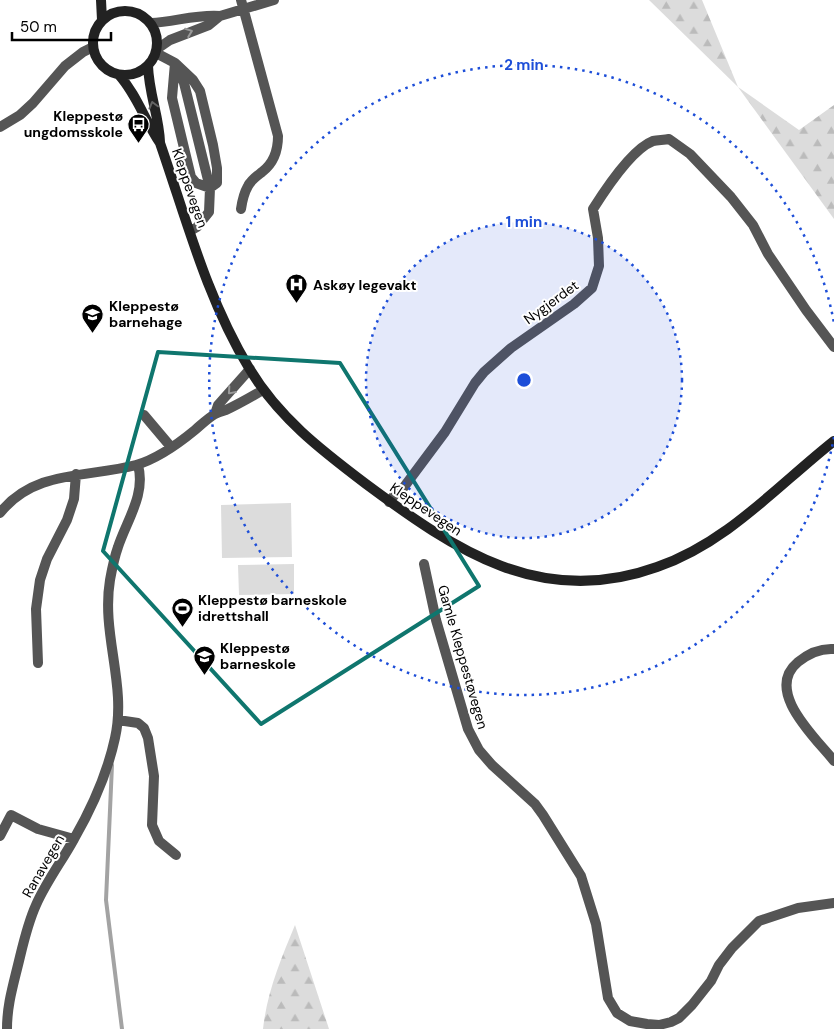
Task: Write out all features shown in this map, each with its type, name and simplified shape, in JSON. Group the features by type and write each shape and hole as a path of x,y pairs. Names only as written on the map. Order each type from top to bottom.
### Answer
{"main road":[{"path":"100,0 102,20"},
{"path":"120,0 126,10"},
{"path":"126,10 138,13 151,23 156,34 157,51 148,66 136,74 119,75 109,71 98,61 93,47 94,36 102,20 113,13 126,10"},
{"name":"Kleppevegen","path":"148,66 149,87 159,129 160,143 190,231 219,312 235,344 263,390 281,413 305,436 390,502 465,551 520,573 558,579 617,578 656,568 674,561 709,542 756,507 834,441"},
{"name":"Kleppevegen","path":"119,75 134,93 152,132 160,143"}],"street":[{"path":"210,188 217,183 217,168 200,91 194,80 175,63 157,51 170,40 209,25 220,16 243,4 274,0"},
{"path":"240,209 248,186 273,160 278,142 243,4"},
{"path":"151,23 206,14 220,16"},
{"path":"0,127 20,115 40,97 64,66 93,47"},
{"path":"175,63 172,98 191,176 196,183 210,188"},
{"name":"Nygjerdet","path":"390,502 396,493 404,487 445,432 475,383 484,372 511,348 574,304 592,288 599,266 598,238 593,209 617,174 653,141 669,139 690,154 731,197 753,225 768,254 806,310 834,346"},
{"path":"190,231 197,227 209,212 210,188"},
{"path":"215,414 218,405 250,369"},
{"path":"0,512 32,486 76,474 138,465 171,447 215,414 227,410 263,390"},
{"path":"144,415 171,447"},
{"name":"Ranavegen","path":"7,1029 7,1011 27,930 37,903 74,839 104,780 118,720 116,680 109,635 109,589 117,549 136,504 140,488 141,474 138,465"},
{"path":"38,663 36,610 40,580 67,520 74,499 76,474"},
{"name":"Gamle Kleppestøvegen","path":"424,564 436,620 468,729 479,750 492,765 535,804 544,815 581,876 596,924 604,980 611,1005 624,1018 637,1023 673,1026 711,982 719,965 732,948 759,921 798,908 834,903"},
{"path":"834,649 818,650 809,653 793,666 787,689 788,699 801,723 834,761"},
{"path":"118,720 138,723 144,728 148,738 154,776 152,825 159,841 176,856"},
{"path":"0,836 11,815 38,829 74,839"}],"highlighted area":[{"path":"158,352 340,363 479,586 261,724 103,551"}],"green space":[{"path":"649,0 702,0 738,87"},
{"path":"738,87 799,130 834,105 834,219"},
{"path":"291,503 292,557 222,558 221,505"},
{"path":"294,564 294,594 239,595 238,565"},
{"path":"295,925 329,1029 263,1029 271,989"}],"waterway":[{"path":"112,765 106,900 122,1029"}],"place":[{"name":"Kleppestø ungdomsskole","path":"139,143"},
{"name":"Askøy legevakt","path":"297,304"},
{"name":"Kleppestø barnehage","path":"93,333"},
{"name":"Kleppestø barneskole idrettshall","path":"182,627"},
{"name":"Kleppestø barneskole","path":"204,675"}]}
